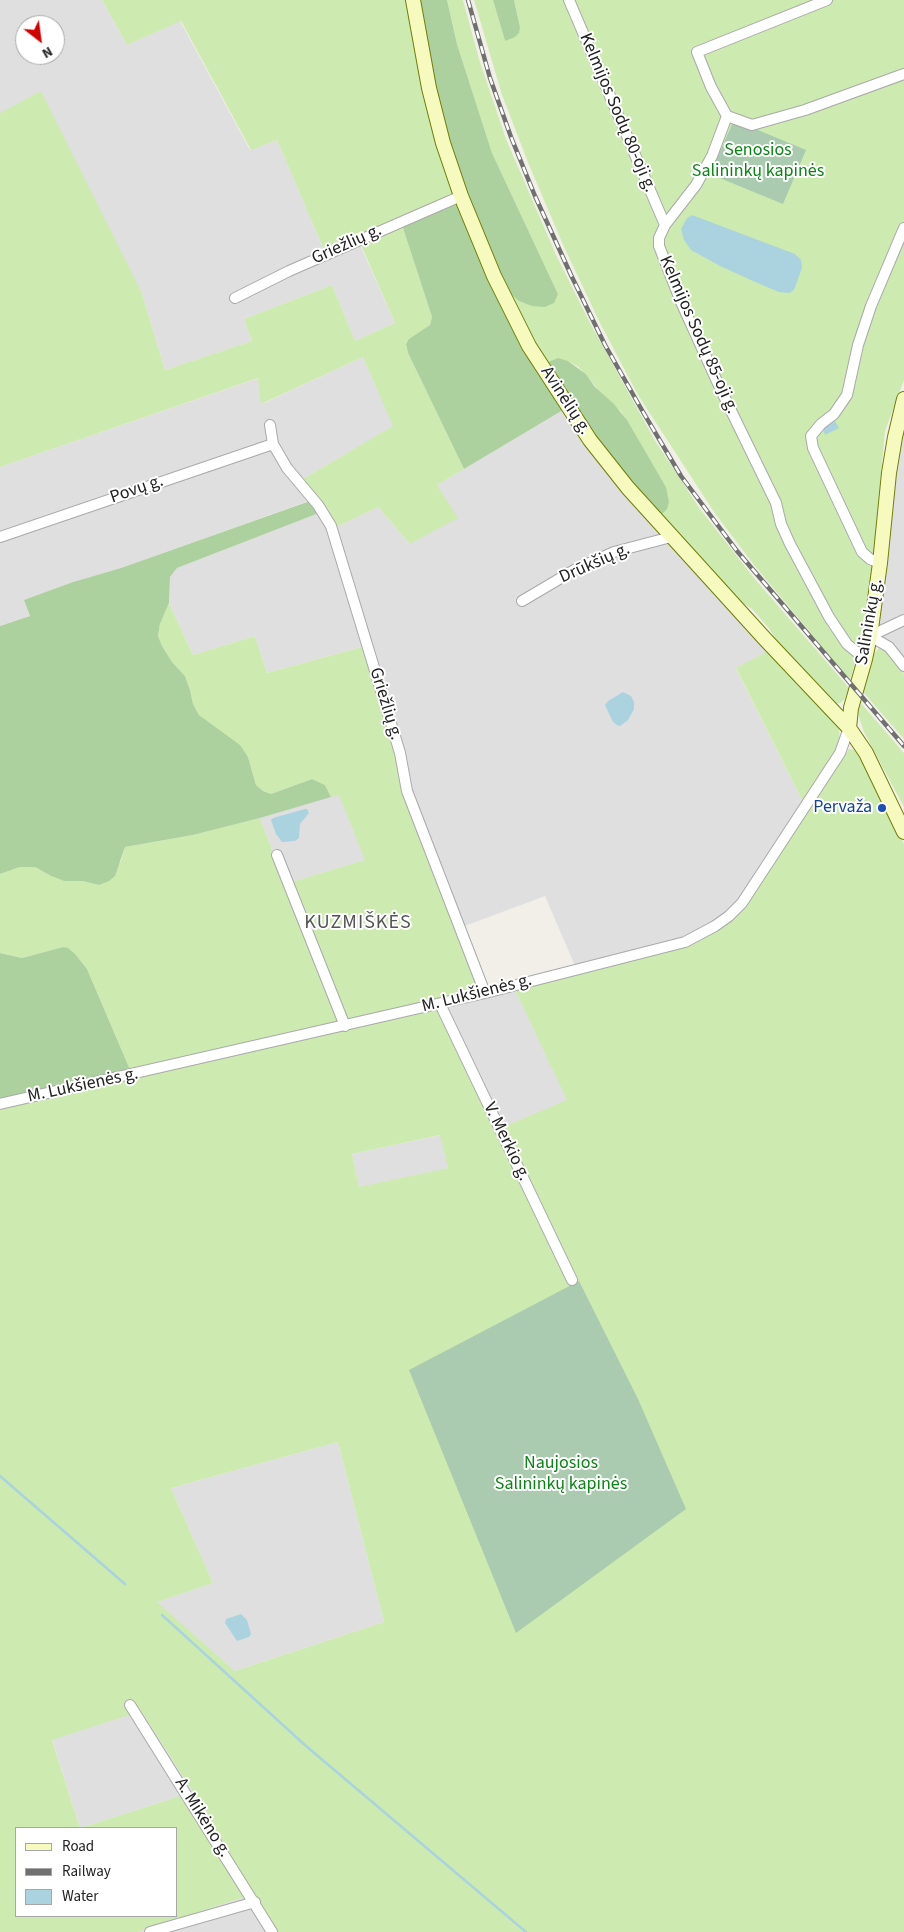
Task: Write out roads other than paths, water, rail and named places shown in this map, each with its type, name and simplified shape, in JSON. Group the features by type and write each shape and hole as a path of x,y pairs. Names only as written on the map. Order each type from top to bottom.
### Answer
{"main road":[{"name":"Avinėlių g.","path":"413,0 429,88 443,142 461,196 494,276 529,346 590,440 628,488 671,537 849,728"},
{"name":"Salininkų g.","path":"849,728 851,708 870,636 894,437 904,399"},
{"path":"849,728 866,753 904,832"}],"street":[{"name":"Kelmijos Sodų 80-oji g.","path":"569,0 665,225"},
{"path":"827,0 697,52 711,87 727,116 752,125 805,110 904,74"},
{"name":"Kelmijos Sodų 85-oji g.","path":"727,116 712,156 696,185 665,225 660,238 660,252 720,388 776,503 781,524 790,544 829,617 847,644 865,659"},
{"name":"Griežlių g.","path":"235,298 289,271 461,196"},
{"path":"880,562 870,559 862,552 813,448 811,436 818,427 834,414 847,395 858,345 871,306 904,228"},
{"name":"Griežlių g.","path":"270,425 273,444 287,468 318,505 331,526 400,753 407,791 485,993"},
{"name":"Povų g.","path":"0,537 273,444"},
{"name":"Drūkšių g.","path":"522,601 576,569 614,552 671,537"},
{"path":"870,636 904,620"},
{"path":"870,636 889,647 904,666"},
{"name":"M. Lukšienės g.","path":"0,1104 440,1004 685,942 715,926 742,903 840,753 849,728"},
{"path":"277,855 345,1026"},
{"name":"V. Merkio g.","path":"440,1004 572,1280"},
{"name":"A. Mikėno g.","path":"130,1705 272,1932"},
{"path":"150,1932 254,1902"}],"water":[{"path":"692,215 795,254 801,260 802,268 794,290 789,293 779,292 720,266 691,250 684,240 681,229 687,218"},
{"path":"835,421 839,428 825,435 823,429"},
{"path":"623,692 631,696 634,702 634,709 628,720 620,726 613,722 605,705"},
{"path":"305,809 309,813 300,824 299,838 295,841 282,842 276,834 271,820"},
{"path":"241,1614 247,1620 251,1634 249,1637 237,1641 225,1623 226,1619"}],"waterway":[{"path":"0,1476 125,1584"},
{"path":"162,1615 306,1746 526,1932"}],"railway":[{"path":"468,0 490,78 535,196 605,345 643,412 681,476 737,551 904,746"}],"place":[{"name":"Pervaža","path":"882,808"}],"district":[{"name":"KUZMIŠKĖS","path":"358,924"}],"park label":[{"name":"Senosios Salininkų kapinės","path":"758,161"},
{"name":"Naujosios Salininkų kapinės","path":"561,1474"}]}
